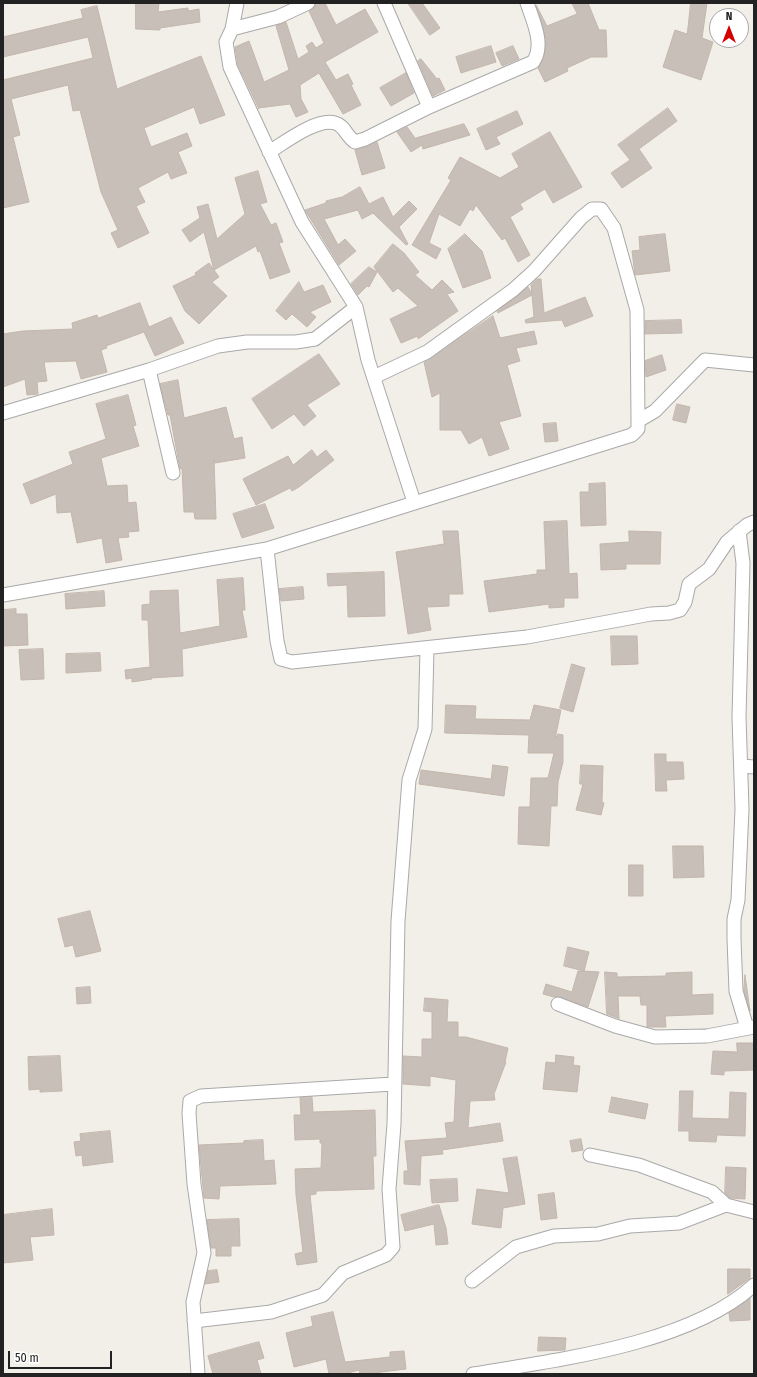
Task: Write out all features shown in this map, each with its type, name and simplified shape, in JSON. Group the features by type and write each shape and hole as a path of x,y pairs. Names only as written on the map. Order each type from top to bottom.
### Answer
{"street":[{"path":"236,3 232,29 226,42 230,67 302,222 356,307 368,360 414,502"},
{"path":"232,29 278,17 308,3"},
{"path":"384,3 429,107"},
{"path":"269,152 312,126 321,124 334,123 342,127 349,138 355,142 365,139 429,107 533,62 536,57 538,46 536,28 527,3"},
{"path":"3,595 267,549 632,435 638,429 636,310 614,228 601,209 592,210 581,218 534,272 513,290 427,352 374,377"},
{"path":"3,413 149,370 218,346 247,342 296,342 315,339 356,307"},
{"path":"638,421 655,411 705,360 754,364"},
{"path":"149,370 173,473"},
{"path":"267,549 277,641 281,659 292,662 426,649 527,637 680,610 685,602 689,584 709,569 727,542 747,525 754,522"},
{"path":"558,1004 615,1026 655,1037 707,1036 750,1027 736,991 734,940 734,919 738,900 742,809 748,766 739,717 743,563 739,531"},
{"path":"194,1321 271,1312 323,1295 343,1272 386,1255 392,1247 389,1189 394,1124 393,1084 398,921 409,780 425,728 426,649"},
{"path":"198,1374 193,1302 204,1253 194,1184 189,1113 190,1101 200,1096 393,1084"},
{"path":"590,1155 639,1165 712,1192 726,1204 754,1212"},
{"path":"472,1281 516,1247 554,1236 598,1234 630,1226 678,1223 726,1204"},
{"path":"473,1374 552,1361 640,1342 700,1321 746,1292 754,1285"}],"building":[{"path":"136,3 159,3 158,12 188,8 188,11 199,9 200,22 160,28 160,30 136,29"},
{"path":"316,3 325,3 336,25 365,9 378,32 325,62 336,80 348,74 353,84 351,85 361,105 343,114 319,73 300,85 301,99 308,112 296,117 290,104 258,108 238,65 235,47 249,41 264,82 289,70 276,26 286,22 298,59 309,52 306,46 312,42 316,48 324,43 309,11 314,8"},
{"path":"408,3 422,3 440,28 430,35"},
{"path":"572,3 588,3 599,30 606,30 607,57 591,57 567,68 568,71 545,82 538,68 544,57 546,39 536,5 547,26 577,14"},
{"path":"691,3 707,3 702,38 709,41 709,48 711,48 701,80 663,67 675,30 687,34"},
{"path":"97,6 117,89 201,56 225,115 200,124 194,107 144,128 151,147 187,133 192,146 178,152 187,173 171,179 168,172 138,188 145,202 136,206 149,233 118,248 111,233 118,230 101,192 80,110 73,111 68,85 11,99 20,135 13,137 29,202 3,208 3,80 93,58 88,37 3,57 3,37 83,18 81,10"},
{"path":"491,46 496,62 461,73 456,57"},
{"path":"513,46 519,59 502,66 496,53"},
{"path":"421,59 437,79 439,78 445,90 433,96 418,61"},
{"path":"406,73 414,93 391,106 380,88"},
{"path":"668,108 677,121 639,149 652,168 622,188 611,173 630,160 618,145"},
{"path":"517,111 523,124 496,137 500,144 486,150 477,129"},
{"path":"464,124 470,135 423,149 422,145 411,152 397,132 407,127 415,138"},
{"path":"550,132 582,187 553,203 545,189 520,204 523,209 510,217 530,255 518,262 505,238 502,240 476,205 473,211 470,209 460,226 439,214 429,243 441,249 436,259 412,245 451,180 448,178 460,157 500,178 519,167 512,154"},
{"path":"377,142 385,168 362,175 355,150"},
{"path":"258,171 267,202 260,204 271,225 276,223 283,242 279,243 290,272 270,279 260,251 258,252 256,246 214,270 204,232 190,242 182,230 200,218 197,207 208,204 217,239 245,214 235,178"},
{"path":"360,187 369,204 383,197 393,217 409,201 417,209 399,227 408,244 406,245 373,213 362,219 358,210 324,219 338,245 345,239 356,251 339,265 305,210 326,203 326,201 342,197"},
{"path":"465,234 482,251 491,278 463,288 448,249"},
{"path":"665,234 670,271 635,275 632,251 640,250 639,237"},
{"path":"393,244 404,253 419,272 415,275 432,290 442,280 454,292 447,294 458,311 418,339 418,336 401,343 390,319 418,306 398,288 393,292 374,267"},
{"path":"209,263 219,277 212,282 227,296 199,324 185,311 173,286 196,275 195,273"},
{"path":"369,267 377,272 369,287 367,286 358,295 351,284"},
{"path":"537,279 541,279 544,313 585,297 593,316 565,327 562,320 526,323 525,320 534,317 532,295 498,313 497,311 528,287 532,294 531,285"},
{"path":"299,282 304,292 323,285 331,302 310,312 316,317 307,327 292,314 286,320 276,311"},
{"path":"140,303 149,327 171,317 184,343 155,356 144,332 106,346 107,348 101,350 107,372 81,379 76,361 44,362 47,381 37,382 38,394 27,395 25,379 3,387 3,334 23,331 73,329 72,323 97,315 98,318"},
{"path":"493,316 500,338 534,331 537,344 516,348 520,361 507,365 521,416 499,422 509,449 489,456 482,437 469,444 461,430 440,430 440,393 432,397 424,362"},
{"path":"681,320 682,333 645,334 645,321"},
{"path":"319,354 340,384 307,405 316,416 304,426 294,414 272,429 252,399"},
{"path":"662,355 666,370 646,377 645,361"},
{"path":"178,380 184,418 226,407 234,439 242,437 245,458 215,463 214,459 216,519 195,519 194,512 184,512 182,468 180,469 170,415 168,415 160,384"},
{"path":"128,395 136,425 133,426 139,446 101,458 107,486 127,485 128,503 136,502 139,531 128,532 129,537 118,538 122,560 106,563 102,538 77,543 71,512 57,513 56,494 31,504 23,484 73,464 69,452 106,439 96,404"},
{"path":"677,404 690,407 686,423 673,420"},
{"path":"556,423 558,441 545,442 543,424"},
{"path":"312,450 317,457 326,450 334,460 299,487 292,491 290,488 256,505 243,479 288,456 293,465"},
{"path":"605,483 606,525 581,526 580,492 589,492 589,484"},
{"path":"265,504 274,528 242,538 233,514"},
{"path":"567,521 569,574 577,573 578,598 564,598 564,607 549,608 549,604 489,612 484,581 537,574 537,570 546,570 544,522"},
{"path":"443,531 458,531 463,594 449,594 449,606 427,607 431,630 408,634 396,552 444,544"},
{"path":"629,531 661,532 660,564 626,564 626,569 601,570 600,544 629,542"},
{"path":"384,572 385,616 348,617 347,585 328,586 327,574"},
{"path":"243,578 245,610 242,610 247,637 182,649 183,676 151,678 152,679 132,682 132,678 126,679 125,670 150,667 148,620 142,620 142,605 150,604 150,591 178,590 180,633 220,626 217,580"},
{"path":"303,587 304,599 281,601 279,589"},
{"path":"104,591 105,606 66,609 65,594"},
{"path":"16,609 16,614 27,614 28,645 3,646 3,610"},
{"path":"611,636 637,636 638,664 612,665"},
{"path":"43,649 44,679 21,680 19,650"},
{"path":"100,653 101,671 66,673 66,654"},
{"path":"572,664 585,668 573,712 560,708"},
{"path":"446,705 476,706 475,719 530,720 534,705 561,710 555,739 558,734 563,735 563,762 558,782 557,806 551,806 549,846 518,844 519,807 530,807 531,778 548,778 554,753 528,753 529,735 445,733"},
{"path":"655,754 666,754 666,762 683,762 684,779 666,780 667,791 656,791"},
{"path":"493,765 508,767 504,796 419,784 421,770 491,779"},
{"path":"581,765 603,766 602,802 604,803 601,815 576,810 583,784 580,784"},
{"path":"673,846 703,846 704,877 674,878"},
{"path":"629,865 643,865 643,896 629,896"},
{"path":"90,911 101,951 76,957 73,945 65,947 58,919"},
{"path":"568,947 589,952 584,971 564,966"},
{"path":"578,971 599,972 588,1007 561,997 543,994 546,984 572,992"},
{"path":"605,972 617,973 617,977 666,976 666,973 692,972 692,995 713,994 713,1014 665,1016 666,1027 647,1027 647,1005 641,1005 640,996 618,996 619,1019 607,1014"},
{"path":"745,975 750,1011 744,990"},
{"path":"90,987 91,1003 77,1004 76,988"},
{"path":"425,998 448,1000 447,1022 458,1022 458,1037 466,1037 508,1048 506,1062 494,1094 495,1100 470,1101 468,1128 500,1123 503,1141 442,1150 443,1154 421,1156 420,1185 404,1184 404,1171 408,1171 405,1141 447,1138 445,1123 454,1122 456,1080 430,1076 430,1086 403,1084 403,1056 422,1057 422,1039 432,1039 432,1012 424,1011"},
{"path":"737,1043 754,1043 754,1070 724,1071 724,1075 711,1074 713,1051 737,1052"},
{"path":"556,1055 574,1057 573,1065 580,1066 577,1092 543,1089 546,1062 555,1063"},
{"path":"60,1056 62,1091 40,1092 40,1089 29,1090 28,1057"},
{"path":"680,1091 693,1091 692,1118 729,1119 730,1092 746,1093 745,1136 717,1135 716,1142 689,1141 689,1131 679,1131"},
{"path":"312,1097 313,1112 375,1110 376,1156 373,1156 374,1189 316,1191 316,1194 310,1195 317,1262 297,1265 295,1254 303,1252 296,1195 295,1169 321,1168 322,1143 320,1143 320,1139 295,1140 294,1115 301,1115 300,1098"},
{"path":"612,1097 648,1104 645,1119 609,1112"},
{"path":"110,1131 113,1162 83,1166 82,1155 76,1156 74,1142 81,1141 80,1134"},
{"path":"581,1139 583,1150 572,1152 570,1141"},
{"path":"263,1140 264,1161 274,1160 276,1184 220,1186 219,1199 204,1198 199,1145 244,1143 244,1141"},
{"path":"517,1157 525,1204 503,1208 501,1228 472,1224 477,1189 509,1193 503,1159"},
{"path":"726,1167 746,1168 745,1199 730,1198 725,1193"},
{"path":"457,1179 458,1201 432,1203 430,1180"},
{"path":"554,1193 557,1218 541,1220 538,1195"},
{"path":"439,1205 446,1228 448,1244 436,1245 434,1224 405,1231 401,1215"},
{"path":"52,1209 54,1235 30,1237 33,1260 3,1263 3,1215"},
{"path":"239,1219 240,1246 231,1246 231,1256 216,1256 216,1248 211,1248 207,1220"},
{"path":"728,1269 750,1269 750,1278 728,1294"},
{"path":"217,1270 219,1282 205,1284 208,1271"},
{"path":"750,1298 750,1320 730,1321 729,1313"},
{"path":"333,1312 345,1362 390,1357 390,1352 404,1351 406,1369 365,1374 360,1374 359,1370 344,1374 329,1374 326,1359 294,1367 286,1333 313,1326 311,1317"},
{"path":"539,1337 566,1338 565,1350 538,1351"},
{"path":"259,1342 264,1358 257,1360 261,1374 213,1374 208,1356"}]}
